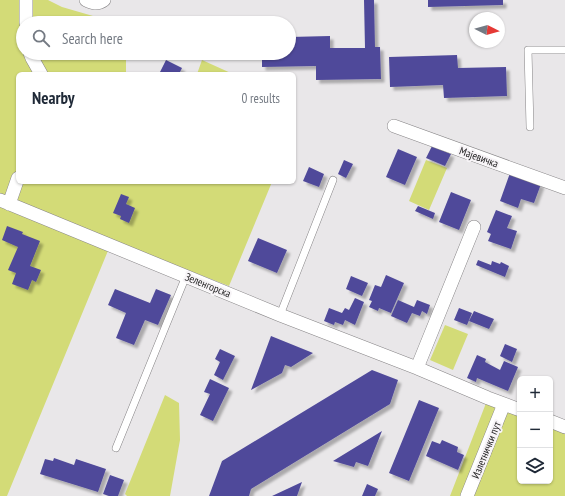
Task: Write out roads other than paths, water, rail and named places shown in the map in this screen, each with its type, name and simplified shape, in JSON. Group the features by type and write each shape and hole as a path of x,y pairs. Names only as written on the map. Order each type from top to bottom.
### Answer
{"street":[{"path":"26,0 26,16"},
{"path":"86,0 96,3 104,0"},
{"path":"33,60 40,72"},
{"name":"Мајевичка","path":"394,126 565,188"},
{"path":"4,202 16,181"},
{"name":"Зеленгорска","path":"4,202 280,315 517,409"},
{"path":"417,368 474,227"},
{"name":"Излетнички пут","path":"467,496 504,404"},
{"path":"553,422 565,427"}],"lane":[{"path":"530,127 528,50 565,50"},
{"path":"280,315 333,180"},
{"path":"116,448 186,276"}]}
